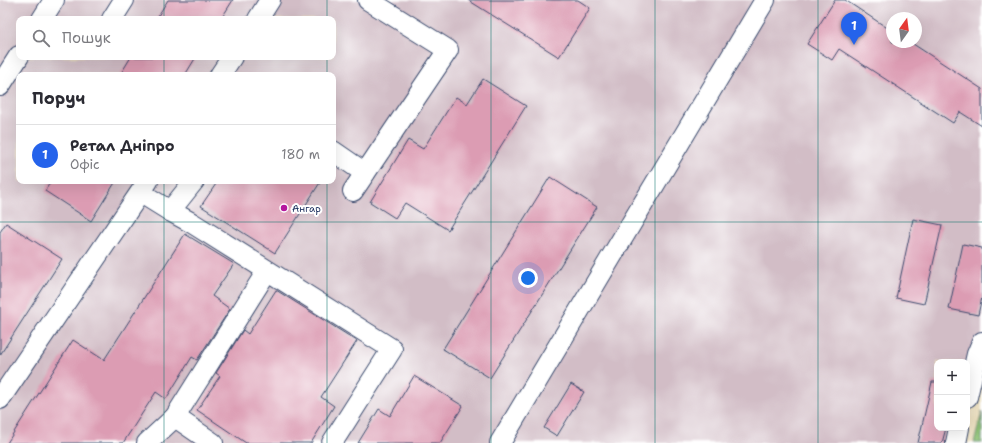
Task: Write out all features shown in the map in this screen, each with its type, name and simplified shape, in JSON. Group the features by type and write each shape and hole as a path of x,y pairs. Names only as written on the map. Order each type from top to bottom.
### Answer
{"street":[{"path":"44,16 54,0"},
{"path":"114,16 124,0"},
{"path":"260,16 270,0"},
{"path":"354,191 448,50 368,0"},
{"path":"500,443 764,0"},
{"path":"0,86 16,60"},
{"path":"222,72 230,60"},
{"path":"336,153 365,173"},
{"path":"170,211 192,184"},
{"path":"0,399 144,187 170,211 192,223 392,349 332,443"},
{"path":"147,443 175,417 268,271"},
{"path":"968,395 982,342"},
{"path":"175,417 213,443"},
{"path":"956,443 958,431"}],"shaded area":[{"path":"0,0 982,0 982,367 970,410 970,359 934,359 934,431 964,431 961,443 0,443"}],"green space":[{"path":"982,412 982,443 974,443"}],"building":[{"path":"168,0 233,0 223,16 158,16"},
{"path":"468,0 578,0 590,8 559,57"},
{"path":"835,0 845,0 886,27 886,48 919,48 982,89 982,126 960,112 953,123 839,49 832,60 807,44"},
{"path":"129,60 194,60 187,72 122,72"},
{"path":"483,79 526,106 448,230 405,203 395,218 370,202 408,140 423,149 456,97 467,104"},
{"path":"550,177 597,207 490,378 443,349"},
{"path":"49,184 114,184 91,221 45,191"},
{"path":"216,184 319,184 275,253 201,206"},
{"path":"913,219 942,225 924,304 896,298"},
{"path":"6,223 62,259 0,355 0,232"},
{"path":"185,234 234,264 212,296 230,309 197,360 192,357 166,399 156,392 123,443 7,443 73,340 104,360"},
{"path":"963,244 982,248 982,297 978,315 949,309"},
{"path":"276,290 357,341 321,397 334,406 311,443 246,443 197,410 220,376 216,373 243,330 248,334"},
{"path":"414,376 463,406 440,443 358,443 379,409 390,416"},
{"path":"932,382 934,382 934,431 945,431 942,443 918,443"},
{"path":"571,384 584,392 557,436 544,428"}],"place":[{"name":"Ретал Дніпро","path":"854,45"},
{"name":"Ангар","path":"284,208"}]}
